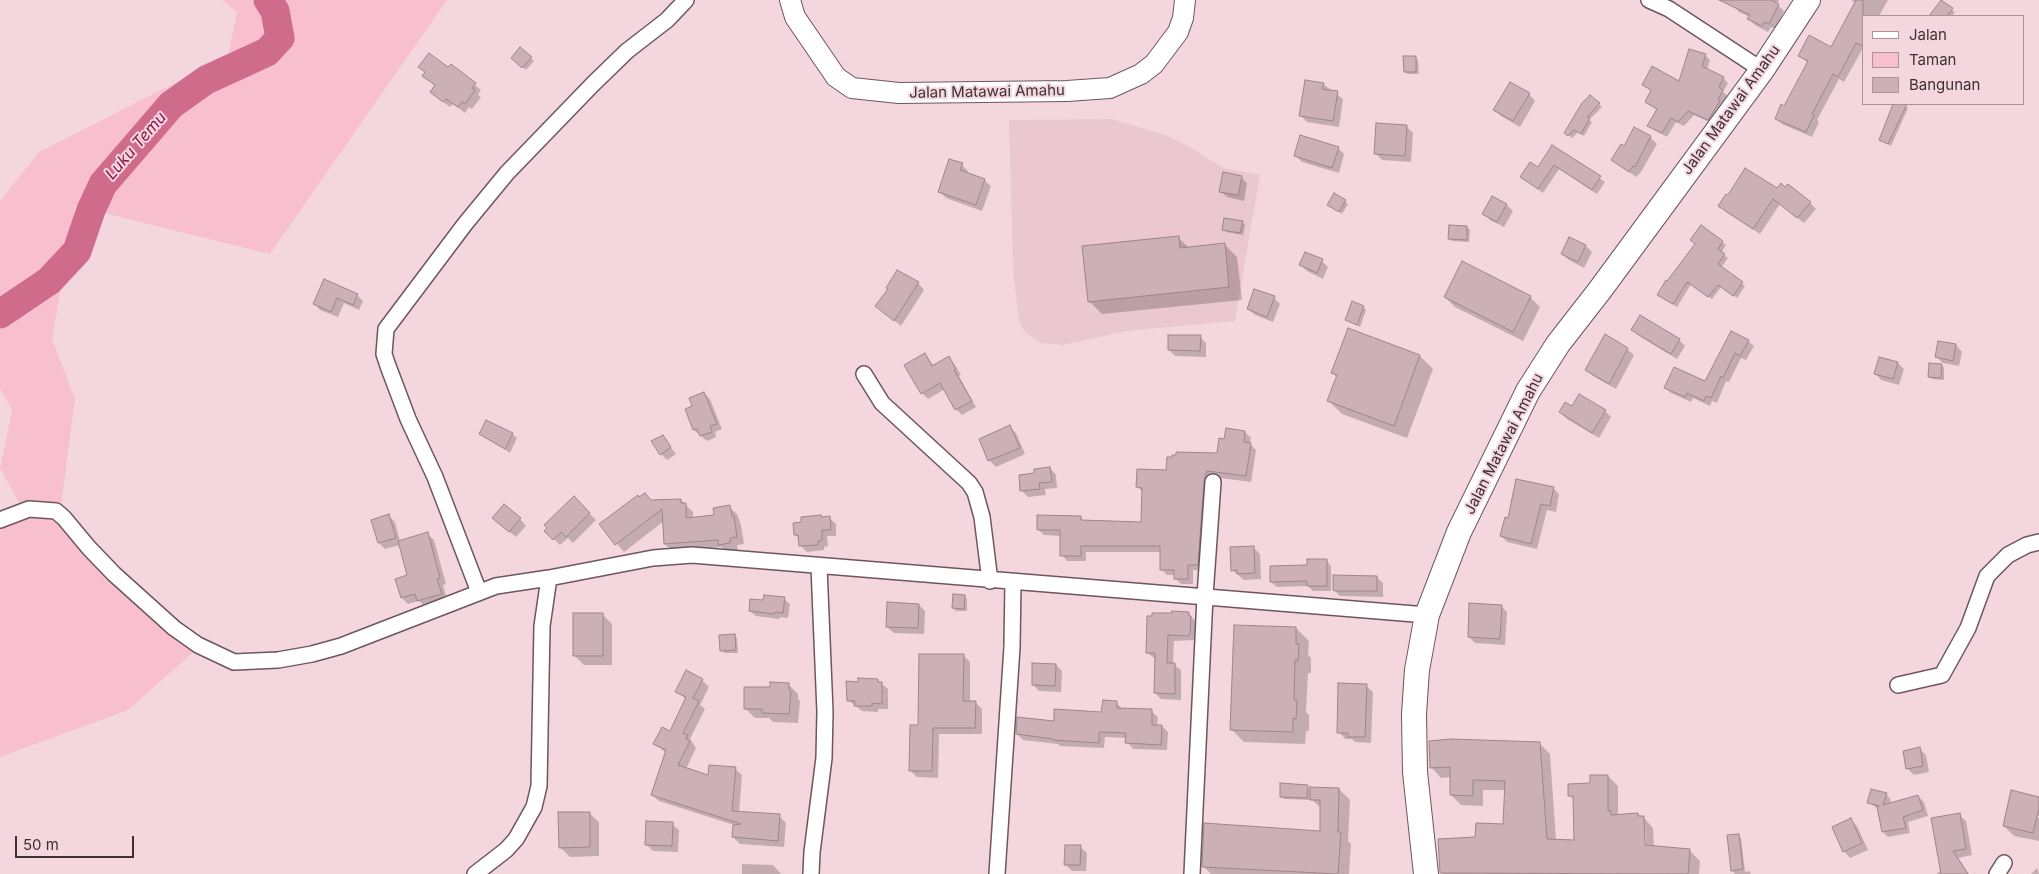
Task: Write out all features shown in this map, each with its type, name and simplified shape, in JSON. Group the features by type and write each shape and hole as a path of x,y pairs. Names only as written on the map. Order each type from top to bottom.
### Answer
{"highway":[{"name":"Jalan Matawai Amahu","path":"1426,874 1415,772 1414,714 1419,651 1426,615 1459,532 1528,392 1558,344 1762,70 1808,0"}],"main road":[{"name":"Jalan Matawai Amahu","path":"790,0 795,17 836,77 852,88 899,94 1066,91 1110,88 1142,74 1154,64 1178,32 1183,18 1185,0"}],"street":[{"path":"479,592 435,477 408,419 388,366 384,354 386,329 465,224 507,173 593,84 627,52 667,20 686,0"},
{"path":"1649,0 1669,9 1762,70"},
{"path":"864,374 882,404 969,483 975,492 982,517 990,581"},
{"path":"1192,874 1205,596 1214,482"},
{"path":"0,520 29,509 56,511 114,574 174,628 198,645 234,662 278,660 312,654 341,646 496,586 549,578 645,559 692,555 990,581 1205,596 1426,615"},
{"path":"1898,685 1942,676 1968,628 1987,576 2008,555 2028,544 2039,542"},
{"path":"811,874 825,749 819,567"},
{"path":"475,874 506,850 516,839 534,807 539,786 542,626 549,578"},
{"path":"997,874 1012,647 1013,582"}],"shaded area":[{"path":"1112,119 1165,135 1192,148 1223,168 1260,175 1235,321 1126,331 1064,345 1041,343 1025,332 1019,321 1013,269 1009,120"}],"green space":[{"path":"222,0 447,0 270,254 75,206 52,339 75,399 59,522 199,647 128,710 0,757 0,525 26,516 0,468 12,410 0,389 0,201 39,152 228,56 237,12"}],"building":[{"path":"1719,0 1771,0 1779,4 1769,24 1764,22 1762,26 1747,19 1750,15"},
{"path":"1856,0 1863,0 1862,46 1856,43 1838,77 1833,74 1812,114 1814,115 1806,132 1775,119 1781,104 1784,106 1808,61 1798,56 1809,35 1831,47"},
{"path":"1941,0 1953,8 1948,15 1930,15"},
{"path":"520,47 532,57 522,68 511,58"},
{"path":"1689,49 1706,54 1702,66 1724,77 1719,87 1723,90 1718,100 1720,101 1708,120 1688,111 1678,122 1671,118 1662,133 1647,126 1657,109 1645,102 1651,90 1642,85 1652,66 1679,81"},
{"path":"429,53 448,67 451,64 476,83 472,88 475,90 465,104 462,102 458,107 446,99 443,102 430,92 435,85 422,76 425,72 418,67"},
{"path":"1403,56 1416,56 1416,72 1404,72"},
{"path":"1305,80 1324,83 1322,89 1338,91 1333,121 1299,116"},
{"path":"1510,82 1530,93 1513,121 1493,110"},
{"path":"1590,95 1600,103 1587,117 1590,118 1581,134 1574,130 1568,136 1564,133 1582,103"},
{"path":"1893,105 1907,105 1888,144 1879,140"},
{"path":"1376,123 1407,125 1405,156 1374,154"},
{"path":"1634,127 1651,136 1635,167 1633,166 1629,172 1611,160 1621,144 1624,146"},
{"path":"1300,135 1339,147 1332,168 1294,156"},
{"path":"1552,145 1601,176 1592,190 1554,165 1538,189 1520,177 1530,162 1538,167"},
{"path":"949,159 963,163 960,170 985,179 976,205 938,192"},
{"path":"1745,168 1777,188 1781,183 1785,187 1788,184 1811,202 1797,218 1773,199 1753,229 1718,206 1726,194 1728,195"},
{"path":"1223,172 1242,176 1238,195 1219,192"},
{"path":"1334,193 1346,200 1339,212 1327,205"},
{"path":"1492,196 1507,204 1497,222 1482,214"},
{"path":"1224,218 1243,221 1240,233 1222,230"},
{"path":"1449,225 1467,226 1467,240 1448,239"},
{"path":"1701,225 1723,241 1718,249 1725,254 1718,264 1743,282 1733,296 1718,285 1708,297 1687,282 1673,304 1657,295 1666,280 1695,244 1690,240"},
{"path":"1179,236 1180,248 1225,243 1229,287 1088,302 1082,246"},
{"path":"1569,237 1586,245 1578,262 1561,254"},
{"path":"1305,252 1323,259 1317,273 1299,265"},
{"path":"1462,261 1531,296 1513,332 1444,297"},
{"path":"897,270 919,282 894,321 875,306 888,289 886,288"},
{"path":"324,279 358,294 353,305 337,298 331,312 313,304"},
{"path":"1254,289 1275,296 1267,317 1247,309"},
{"path":"1352,301 1364,306 1357,325 1345,320"},
{"path":"1640,315 1680,339 1671,354 1631,330"},
{"path":"1348,328 1420,355 1394,426 1327,401 1337,375 1331,373"},
{"path":"1731,331 1749,340 1740,356 1735,353 1723,378 1721,376 1711,398 1706,396 1704,401 1687,393 1685,397 1664,388 1674,367 1705,381"},
{"path":"1605,334 1628,348 1609,384 1585,370"},
{"path":"1168,335 1201,335 1200,351 1168,350"},
{"path":"1938,341 1956,344 1953,361 1935,357"},
{"path":"925,353 932,366 949,356 956,369 954,370 972,401 955,410 940,383 921,394 904,365"},
{"path":"1879,357 1898,362 1893,379 1874,374"},
{"path":"1929,363 1942,364 1941,378 1928,377"},
{"path":"704,392 717,424 710,426 712,432 700,436 697,429 693,430 685,409 692,406 689,398"},
{"path":"1579,394 1606,410 1592,433 1559,412 1565,402 1572,406"},
{"path":"486,420 513,433 505,449 479,434"},
{"path":"1010,425 1020,448 988,461 979,439"},
{"path":"1226,428 1245,431 1244,442 1251,443 1246,476 1207,471 1204,481 1198,565 1188,565 1188,579 1174,579 1174,570 1160,570 1160,546 1081,546 1081,556 1060,556 1060,530 1037,530 1037,515 1081,516 1081,520 1141,522 1142,488 1136,487 1137,469 1166,470 1167,457 1176,455 1176,452 1217,453 1219,438 1224,439"},
{"path":"663,435 671,447 660,455 651,441"},
{"path":"1050,467 1052,482 1039,483 1040,489 1020,491 1019,475 1034,473 1034,469"},
{"path":"1516,479 1554,487 1550,506 1541,504 1531,544 1500,536 1505,517 1508,518"},
{"path":"645,493 651,500 681,499 681,503 686,503 686,518 714,515 713,508 730,505 732,516 734,516 737,537 730,538 730,543 718,545 718,540 664,544 662,509 615,545 599,524 638,495 639,497"},
{"path":"574,496 590,513 566,537 561,532 553,540 544,531 547,528 544,525"},
{"path":"504,504 521,518 509,532 492,518"},
{"path":"389,514 396,538 378,543 371,520"},
{"path":"821,515 821,517 830,516 831,530 822,530 822,540 818,541 818,545 799,546 798,535 794,535 793,523 801,522 801,517"},
{"path":"428,532 440,578 437,579 442,594 417,601 415,594 401,598 395,579 407,575 398,541"},
{"path":"1254,546 1255,573 1237,574 1237,570 1231,571 1230,547"},
{"path":"1307,559 1327,559 1327,586 1307,586 1307,581 1270,582 1270,566 1307,565"},
{"path":"1333,575 1377,576 1377,591 1335,591 1333,590"},
{"path":"953,594 965,595 964,609 952,608"},
{"path":"764,595 785,597 783,613 775,612 774,614 749,611 750,599 763,600"},
{"path":"887,602 919,604 918,628 886,627"},
{"path":"1469,603 1502,605 1500,639 1468,637"},
{"path":"1172,611 1189,612 1189,616 1191,616 1190,634 1188,636 1168,635 1167,663 1175,663 1175,694 1154,693 1155,653 1146,653 1147,616 1152,616 1152,613 1172,613"},
{"path":"573,613 603,613 603,656 573,656"},
{"path":"1234,625 1296,627 1296,644 1299,644 1298,661 1295,660 1294,700 1297,701 1296,719 1293,718 1293,732 1230,730"},
{"path":"735,634 736,650 720,651 719,635"},
{"path":"919,654 964,654 963,701 976,701 975,728 933,728 932,771 909,771 910,725 918,725"},
{"path":"1032,663 1056,664 1055,686 1032,685"},
{"path":"686,670 703,679 693,698 699,701 683,733 688,735 686,739 690,741 678,765 708,775 709,765 736,767 732,811 780,814 778,841 732,837 733,825 741,824 651,795 666,750 653,744 662,727 670,731 686,697 675,692"},
{"path":"858,678 878,679 878,682 882,682 882,704 872,703 872,706 854,706 855,701 847,701 846,681 858,682"},
{"path":"770,682 789,683 789,690 791,691 789,714 762,713 762,709 744,709 744,687 770,687"},
{"path":"1338,683 1367,684 1365,737 1348,737 1348,733 1337,733"},
{"path":"1103,700 1117,701 1117,708 1152,709 1152,725 1162,725 1161,745 1125,743 1126,733 1099,732 1099,743 1053,740 1016,734 1017,717 1054,721 1054,709 1101,712"},
{"path":"1451,739 1540,742 1547,839 1574,840 1573,796 1568,796 1568,784 1590,783 1590,775 1608,775 1608,811 1611,811 1611,815 1638,813 1638,816 1644,816 1645,845 1690,849 1688,874 1440,873 1438,839 1475,837 1476,823 1503,824 1505,781 1473,780 1473,796 1450,795 1450,767 1430,768 1429,741"},
{"path":"1920,747 1923,766 1906,769 1903,751"},
{"path":"1280,783 1308,785 1307,798 1280,797"},
{"path":"1310,787 1339,788 1338,832 1341,832 1338,874 1202,867 1204,823 1320,831 1320,800 1310,800"},
{"path":"1871,789 1887,793 1883,805 1918,795 1923,810 1903,817 1906,828 1882,832 1877,807 1879,806 1867,803"},
{"path":"2011,790 2039,797 2039,808 2033,833 2003,826"},
{"path":"558,812 590,812 590,847 559,848"},
{"path":"1960,813 1966,849 1953,851 1968,874 1941,874 1931,818"},
{"path":"1851,818 1862,843 1843,852 1832,827"},
{"path":"646,821 673,822 672,846 645,845"},
{"path":"1739,834 1743,869 1731,871 1727,835"},
{"path":"1065,845 1081,845 1080,865 1064,865"}],"waterway":[{"name":"Luku Temu","path":"0,314 49,281 77,251 91,210 103,184 171,105 206,80 267,52 280,38 275,11 268,0"}]}
